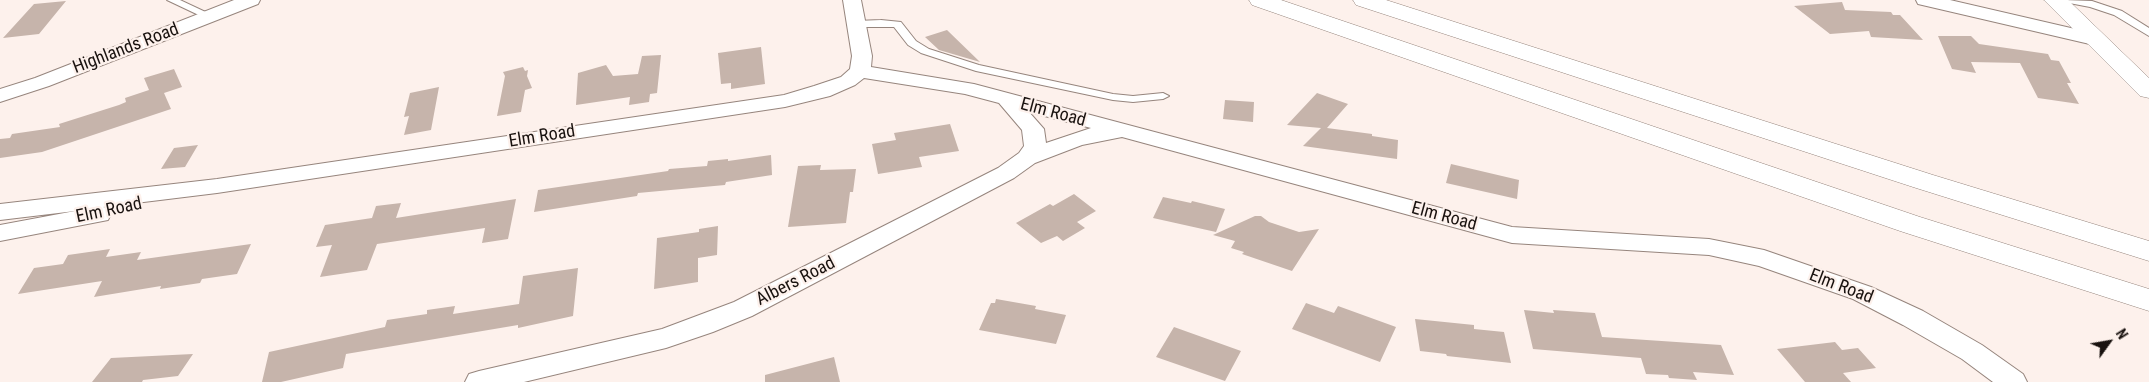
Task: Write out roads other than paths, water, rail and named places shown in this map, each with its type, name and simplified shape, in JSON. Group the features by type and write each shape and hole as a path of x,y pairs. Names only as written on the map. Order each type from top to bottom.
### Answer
{"main road":[{"path":"1260,0 1910,224 2149,300"},
{"path":"1364,0 1914,178 2149,251"},
{"path":"2055,0 2094,39 2140,75 2149,91"}],"street":[{"name":"Highlands Road","path":"0,96 51,79 251,0"},
{"path":"852,0 862,56 860,71"},
{"path":"1925,0 2094,39"},
{"name":"Elm Road","path":"0,212 162,191 217,186 786,101 822,92 848,81 860,71 967,88 1008,101 1512,235 1709,247 1764,259 1871,297 1972,352 2013,382"},
{"path":"1008,101 1033,129 1035,146 1028,158"},
{"name":"Albers Road","path":"480,382 666,338 743,309 1006,173 1028,158 1074,140 1095,134 1121,131"},
{"name":"Elm Road","path":"0,233 129,208 217,186"}],"lane":[{"path":"172,0 210,16"},
{"path":"2068,0 2092,4 2118,13 2149,33"},
{"path":"856,24 881,22 897,24 912,43 925,51 976,68 1113,97 1133,99 1163,96"}]}
